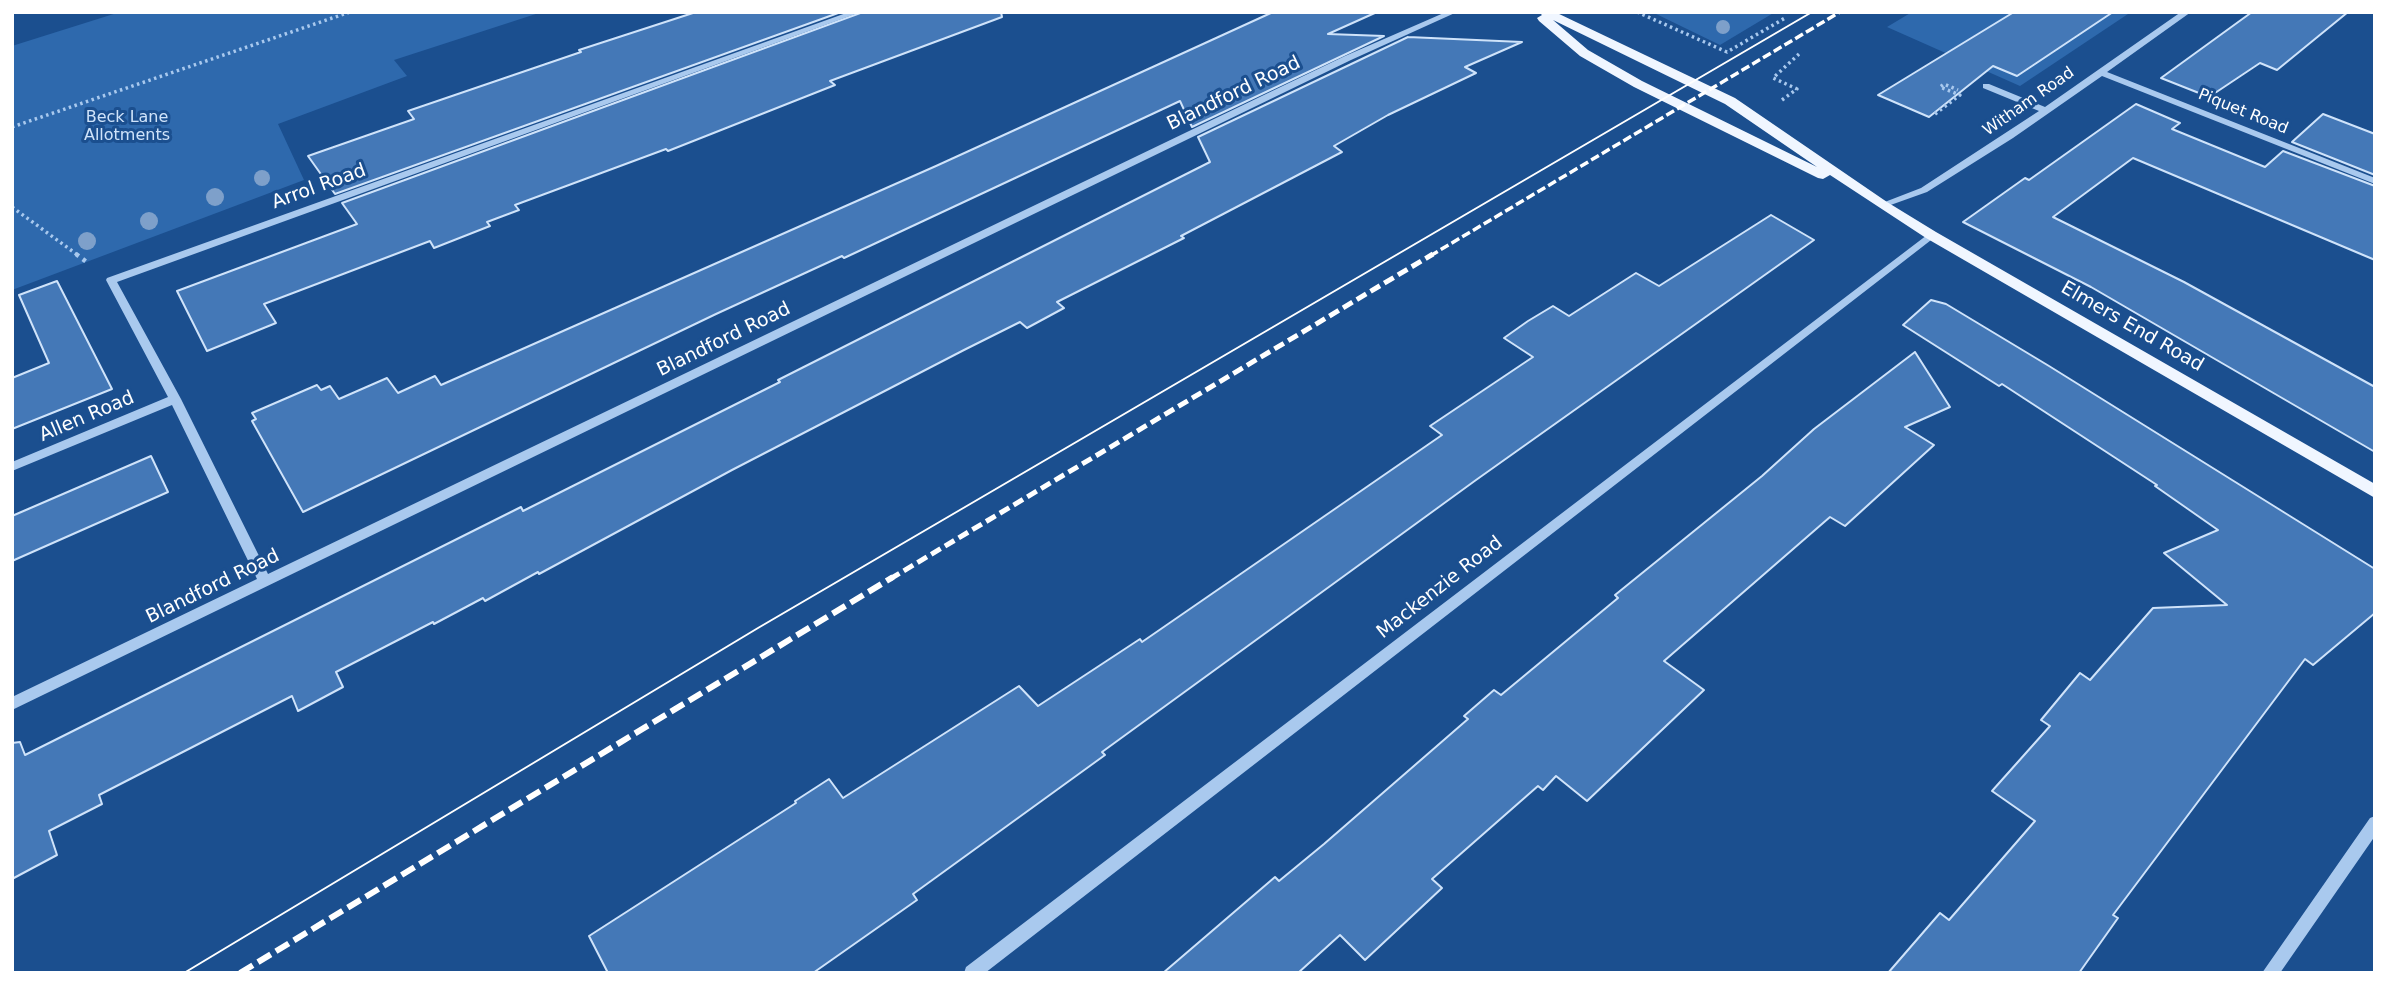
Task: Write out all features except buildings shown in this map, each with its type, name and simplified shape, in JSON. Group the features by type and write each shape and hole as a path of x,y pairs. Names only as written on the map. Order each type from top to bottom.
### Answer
{"main road":[{"name":"Elmers End Road","path":"1536,12 1584,53 1638,84 1876,201"},
{"name":"Elmers End Road","path":"1545,12 1730,101 1876,201 1931,235 2375,492"}],"street":[{"name":"Arrol Road","path":"111,280 857,12"},
{"name":"Blandford Road","path":"12,704 1323,70 1453,12"},
{"name":"Witham Road","path":"1876,201 1924,190 2010,136 2186,12"},
{"name":"Piquet Road","path":"2100,72 2375,181"},
{"path":"1986,86 2044,110"},
{"name":"Mackenzie Road","path":"972,973 1931,235"},
{"path":"111,280 175,399 265,582"},
{"name":"Allen Road","path":"12,467 175,399"},
{"path":"2270,973 2375,824"}],"path":[{"path":"12,128 350,12"},
{"path":"1637,12 1727,52 1785,18"},
{"path":"1730,101 1783,100 1797,89 1773,78 1799,54"},
{"path":"12,207 111,280"}],"green space":[{"name":"Beck Lane Allotments","path":"120,12 542,12 394,60 407,76 278,124 304,180 12,290 12,46"},
{"path":"1652,12 1775,12 1720,45"},
{"path":"1912,12 2131,12 2020,86 1887,27"}],"tram line":[{"path":"184,973 758,628 1812,12"}],"railway":[{"path":"1430,256 1840,12"},
{"path":"890,579 1433,254"},
{"path":"240,973 893,577"}]}
